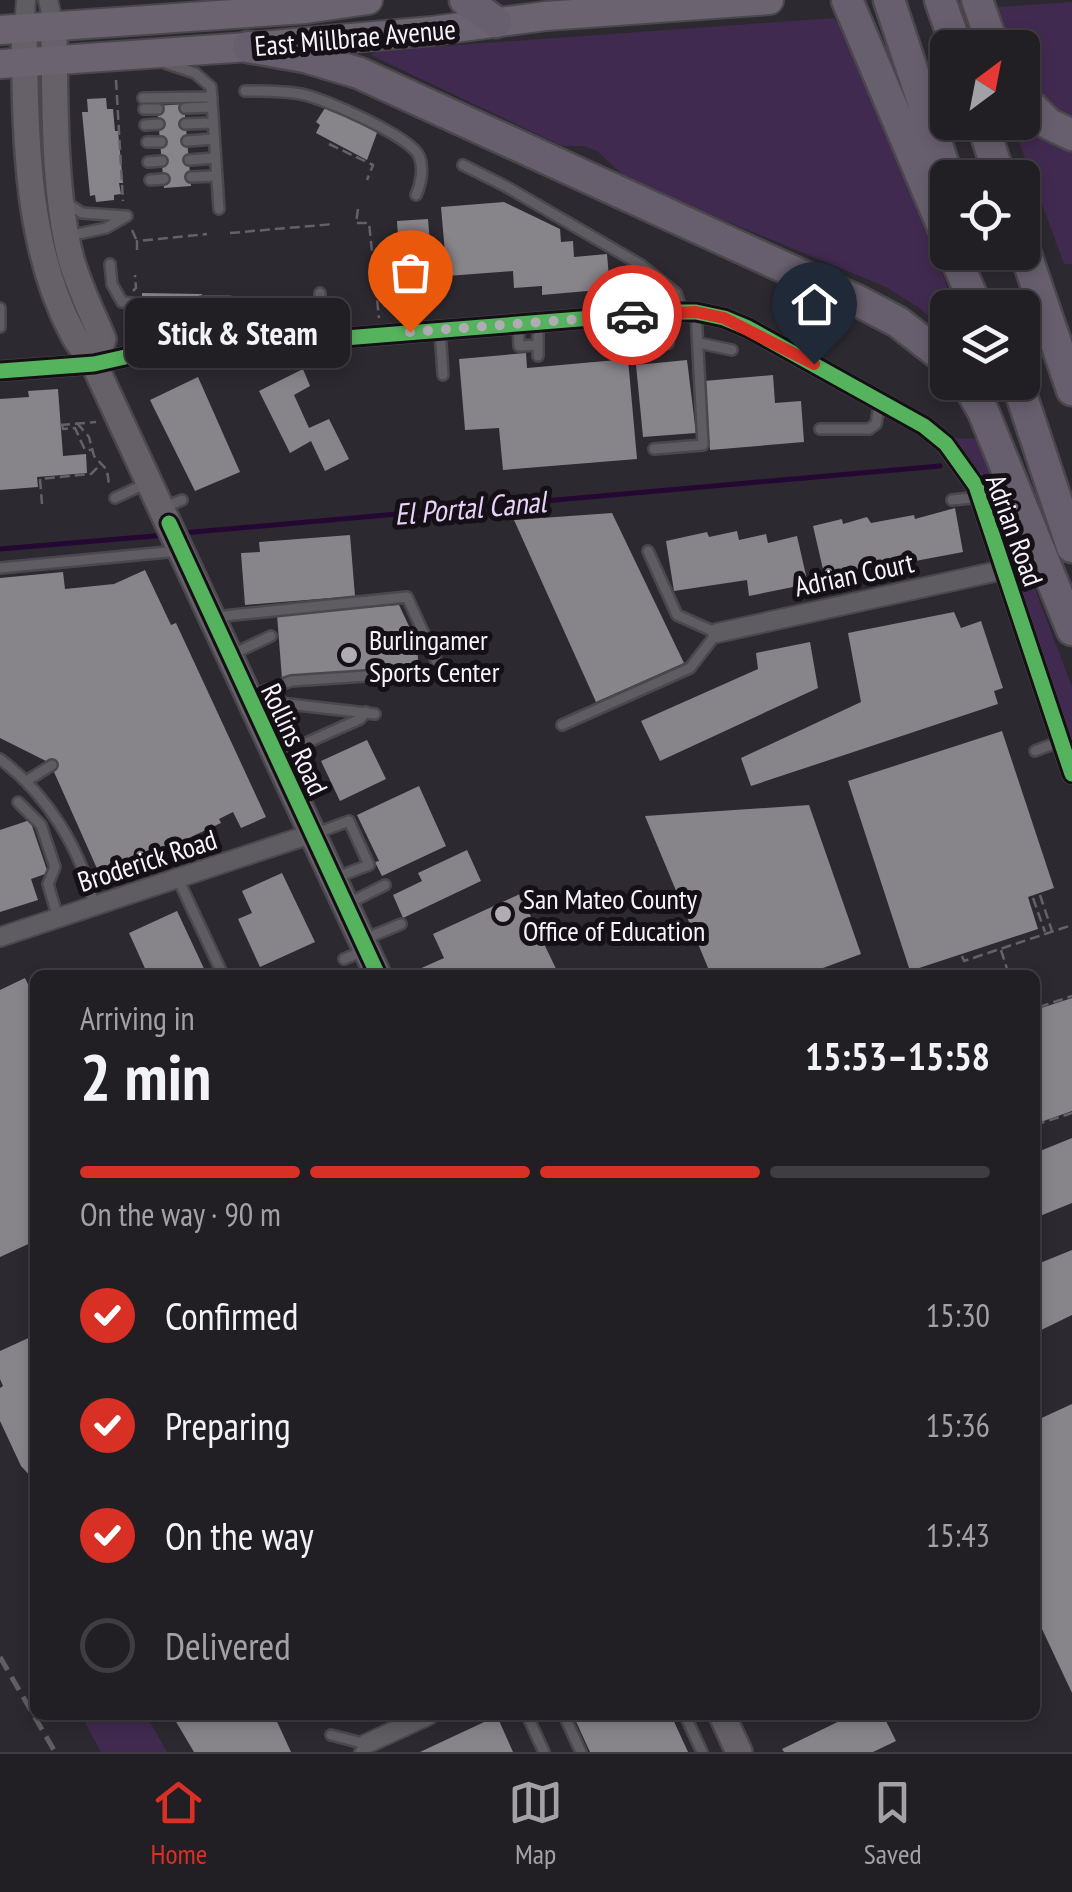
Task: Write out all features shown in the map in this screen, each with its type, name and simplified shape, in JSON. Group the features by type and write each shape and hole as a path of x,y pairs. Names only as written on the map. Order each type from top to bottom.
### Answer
{"highway":[{"path":"465,0 496,22"},
{"path":"847,0 930,196"},
{"path":"889,0 942,160"},
{"path":"940,0 950,30"},
{"path":"977,0 988,30"},
{"path":"248,47 315,59 359,73 860,302 898,322 930,347"},
{"path":"1040,115 1072,135"},
{"path":"1031,270 1072,390"},
{"path":"976,400 1072,630"},
{"path":"1020,400 1072,547"}],"main road":[{"name":"East Millbrae Avenue","path":"17,19 51,13 368,0"},
{"name":"East Millbrae Avenue","path":"12,63 248,47 769,0"},
{"name":"Rollins Road","path":"51,13 66,237 72,264 103,339 94,364"},
{"name":"Rollins Road","path":"17,19 12,63 38,237 72,334 94,364 149,482 174,525 211,617 344,905 357,950 374,970"},
{"path":"724,1720 739,1752"}],"street":[{"name":"Adrian Road","path":"0,371 94,364 134,355 215,356 232,348 320,339 633,314 682,312 748,328 880,400 946,444 964,465 980,497 1072,774"},
{"name":"Adrian Court","path":"717,633 1003,570"},
{"name":"Broderick Road","path":"0,937 178,878 210,874 312,834"},
{"path":"363,1748 419,1720"}],"lane":[{"path":"139,54 204,78 211,87 218,209"},
{"path":"245,91 322,99 379,126 418,155 421,180 416,194"},
{"path":"158,109 143,104 212,102"},
{"path":"184,108 212,102"},
{"path":"186,124 213,123"},
{"path":"144,125 159,124"},
{"path":"188,141 214,139"},
{"path":"146,142 160,142"},
{"path":"189,160 215,158"},
{"path":"148,162 162,161"},
{"path":"463,166 641,264 676,293 698,343 703,446 654,448"},
{"path":"191,178 216,176"},
{"path":"150,180 164,179"},
{"path":"38,237 66,237 106,228 127,216 82,213 69,206 61,193"},
{"path":"110,264 112,284 122,302 142,304"},
{"path":"320,293 320,339"},
{"path":"202,302 229,302 232,348"},
{"path":"0,308 0,327"},
{"path":"633,314 646,347 668,343 682,312"},
{"path":"628,351 633,314"},
{"path":"518,324 519,346 538,350 538,322"},
{"path":"440,330 443,375"},
{"path":"698,343 732,350"},
{"path":"820,429 869,429 876,424 880,400"},
{"path":"113,498 149,482"},
{"path":"952,500 980,497"},
{"path":"0,568 174,525"},
{"path":"562,725 690,668 717,633 676,615 648,551"},
{"path":"211,617 407,597 440,671 291,681 251,702"},
{"path":"229,656 270,636"},
{"path":"251,702 370,713 276,756"},
{"path":"1035,751 1061,741"},
{"path":"0,758 28,780 78,855 94,906"},
{"path":"28,780 52,765"},
{"path":"18,802 41,826 55,867 48,884 58,918"},
{"path":"312,834 350,821 369,865 332,878"},
{"path":"178,878 220,970"},
{"path":"344,905 385,884"},
{"path":"357,950 401,924"},
{"path":"529,1720 544,1752"},
{"path":"566,1720 582,1752"},
{"path":"687,1720 702,1752"},
{"path":"332,1735 363,1748"}],"path":[{"path":"116,77 123,203"},
{"path":"329,144 373,166 367,180"},
{"path":"358,209 356,223 369,223 379,320"},
{"path":"230,233 334,224"},
{"path":"132,230 138,250"},
{"path":"137,241 207,234"},
{"path":"133,294 135,276"},
{"path":"136,318 137,325 144,328 144,339"},
{"path":"92,450 85,450 75,428 63,430 62,424 96,422"},
{"path":"76,423 89,437 92,450 108,472 113,498"},
{"path":"42,504 40,479 91,474 101,464"},
{"path":"1040,895 1052,931"},
{"path":"1033,898 1046,934"},
{"path":"962,956 964,961 1072,925"},
{"path":"1001,949 1007,970"},
{"path":"1040,1007 1072,996"},
{"path":"1040,1124 1072,1113"}],"shaded area":[{"path":"1072,2 1072,120 1040,98 1040,30 1006,30 998,7"},
{"path":"834,18 849,34 852,57 930,242 930,270 941,270 948,290 930,290 930,318 886,287 692,207 622,174 597,151 584,146 562,146 371,55 376,51"},
{"path":"1040,120 1072,142 1072,264 1064,264 1040,199 1040,160 1026,160 1018,140 1040,140"},
{"path":"955,438 978,439 1072,687 1072,739 990,497 977,467"},
{"path":"84,1720 149,1720 167,1752 101,1752"}],"building":[{"path":"106,98 118,131 123,183 119,183 121,194 114,195 114,200 96,202 95,195 90,196 82,112 88,112 87,99"},
{"path":"184,104 191,186 164,188 157,106"},
{"path":"344,104 354,109 350,119 367,126 371,117 381,122 367,160 316,133 320,125 316,122 327,105 341,111"},
{"path":"504,202 560,229 561,242 573,241 574,257 607,254 610,289 542,295 542,286 514,288 513,271 447,276 441,207"},
{"path":"428,219 435,304 384,307 379,283 388,282 386,258 400,257 392,255 391,237 398,237 397,221"},
{"path":"142,293 202,294 200,326 148,330 148,318 142,318"},
{"path":"526,353 527,368 628,359 637,459 503,470 499,428 465,430 459,359"},
{"path":"687,360 696,433 643,437 636,365"},
{"path":"303,369 310,386 294,395 309,428 329,419 349,459 325,471 311,441 290,453 259,391"},
{"path":"773,375 775,403 801,401 804,442 710,450 704,381"},
{"path":"198,377 240,472 195,491 150,400"},
{"path":"58,389 63,456 86,454 87,473 37,477 38,487 0,490 0,399 29,397 28,391"},
{"path":"955,508 963,552 825,578 813,526 867,517 871,523 914,515 915,519"},
{"path":"612,513 684,663 596,702 514,520"},
{"path":"737,531 739,540 766,534 768,543 797,536 808,584 749,596 747,580 674,591 666,541 707,532 709,537"},
{"path":"350,535 355,596 245,605 241,553 260,552 259,542"},
{"path":"145,570 171,625 176,623 266,817 241,828 233,812 219,819 221,823 148,857 146,852 99,873 50,763 0,738 0,578 63,572 65,589 114,584"},
{"name":"Burlingamer Sports Center","path":"399,605 416,641 419,668 282,679 277,615"},
{"path":"954,612 961,628 981,621 1003,688 994,691 998,704 751,786 741,758 861,702 848,633"},
{"path":"810,642 818,688 660,761 641,721 758,669 756,653"},
{"path":"1002,731 1054,888 1028,897 1038,929 910,970 848,781"},
{"path":"367,740 386,779 340,801 321,761"},
{"path":"419,786 446,846 382,876 357,815"},
{"path":"809,805 861,954 818,970 709,970 645,816"},
{"path":"30,820 48,873 31,879 38,900 0,912 0,830"},
{"path":"467,850 481,881 403,918 393,895 422,881 418,873"},
{"path":"282,873 315,942 260,967 238,919 252,913 242,891"},
{"name":"San Mateo County Office of Education","path":"520,894 557,970 417,970 444,958 433,934"},
{"path":"177,911 205,970 146,970 129,933"},
{"path":"25,978 30,988 30,1243 0,1257 0,990"},
{"path":"1072,998 1072,1111 1040,1122 1040,1008"},
{"path":"1072,1138 1072,1203 1040,1216 1040,1151"},
{"path":"1072,1250 1072,1315 1040,1331 1040,1263"},
{"path":"30,1337 30,1476 21,1466 0,1421 0,1351"},
{"path":"1072,1404 1072,1693 1040,1625 1040,1419"},
{"path":"175,1720 276,1720 291,1752 194,1752"},
{"path":"488,1720 499,1720 513,1752 420,1752"},
{"path":"575,1720 673,1720 688,1752 590,1752"},
{"path":"842,1720 886,1720 896,1741 873,1752 782,1749"}],"waterway":[{"name":"El Portal Canal","path":"182,533 940,466"},
{"name":"El Portal Canal","path":"0,549 166,535"}],"railway":[{"path":"0,1657 30,1709"},
{"path":"36,1720 55,1752"}],"cycle path":[{"path":"0,371 94,364 134,355 667,312 696,312 724,318 924,426 946,444 976,486 1072,774"},
{"path":"169,523 376,970"}],"way so far":[{"path":"410,332 632,315"}],"place":[{"name":"Stick & Steam","path":"410,332"},
{"name":"Burlingamer Sports Center","path":"349,655"},
{"name":"San Mateo County Office of Education","path":"503,914"}],"route":[{"path":"632,315 696,312 724,318 814,364"}]}
